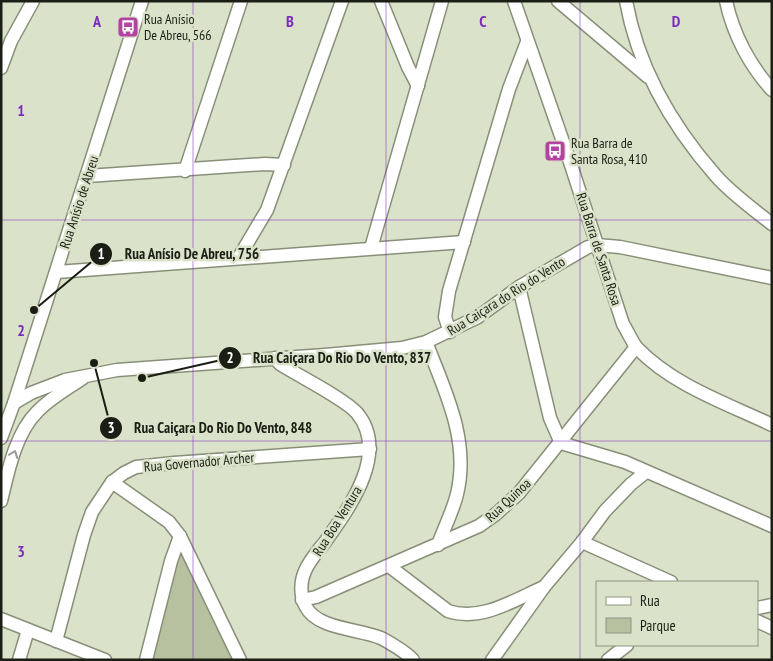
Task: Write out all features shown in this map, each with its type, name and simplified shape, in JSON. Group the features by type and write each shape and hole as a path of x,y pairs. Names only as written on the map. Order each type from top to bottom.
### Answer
{"street":[{"path":"1,68 11,41 33,1"},
{"name":"Rua Anísio de Abreu","path":"14,403 142,1"},
{"path":"185,171 241,1"},
{"path":"239,257 267,210 342,1"},
{"path":"381,1 408,67 418,86"},
{"path":"371,248 442,1"},
{"name":"Rua Barra de Santa Rosa","path":"514,1 623,324 636,347 662,368 689,386 724,405 772,426"},
{"path":"558,1 648,77"},
{"path":"626,1 636,42 648,77 681,133 718,177 772,224"},
{"path":"726,1 741,44 761,78 772,90"},
{"path":"450,332 445,317 445,307 509,89 527,42"},
{"path":"87,176 185,171 264,164 284,165"},
{"path":"759,213 772,209"},
{"path":"57,272 239,257 464,242"},
{"name":"Rua Caiçara do Rio do Vento","path":"14,403 36,391 65,380 87,376 165,365 402,348 426,342 478,317 518,287 588,247 597,245 620,247 772,278"},
{"path":"518,287 550,418 561,443 608,455 772,526"},
{"path":"426,342 450,401 460,451 460,474 457,496 438,545"},
{"name":"Rua Quinoa","path":"302,600 438,545 479,526 496,514 519,493 561,443 636,347"},
{"name":"Rua Boa Ventura","path":"275,358 280,364 356,411 366,425 370,449 367,468 359,487 333,531 305,570 301,584 302,600"},
{"name":"Rua Caiçara do Rio do Vento","path":"1,501 12,459 24,430 35,414 46,403 87,376"},
{"path":"22,379 46,403"},
{"path":"1,438 14,403"},
{"name":"Rua Governador Archer","path":"56,641 84,535 92,512 112,482 136,467 370,449"},
{"path":"492,660 544,587 605,511 630,484 646,472"},
{"path":"112,482 163,517 180,536 240,660"},
{"path":"146,660 171,560 180,536"},
{"path":"582,542 669,581"},
{"path":"388,566 448,611 459,615 470,615 492,610 544,587"},
{"path":"302,600 306,610 320,621 380,638 413,660"},
{"path":"758,608 772,605"},
{"path":"1,619 105,660"},
{"path":"758,621 772,628"},
{"path":"20,660 28,630"},
{"path":"615,658 626,646"}],"green space":[{"path":"180,536 235,660 146,660"}],"place":[{"name":"Rua Anísio De Abreu, 566","path":"128,27"},
{"name":"Rua Barra de Santa Rosa, 410","path":"555,151"},
{"name":"Rua Anísio De Abreu, 756","path":"34,310"},
{"name":"Rua Caiçara Do Rio Do Vento, 848","path":"94,363"},
{"name":"Rua Caiçara Do Rio Do Vento, 837","path":"142,378"}]}
